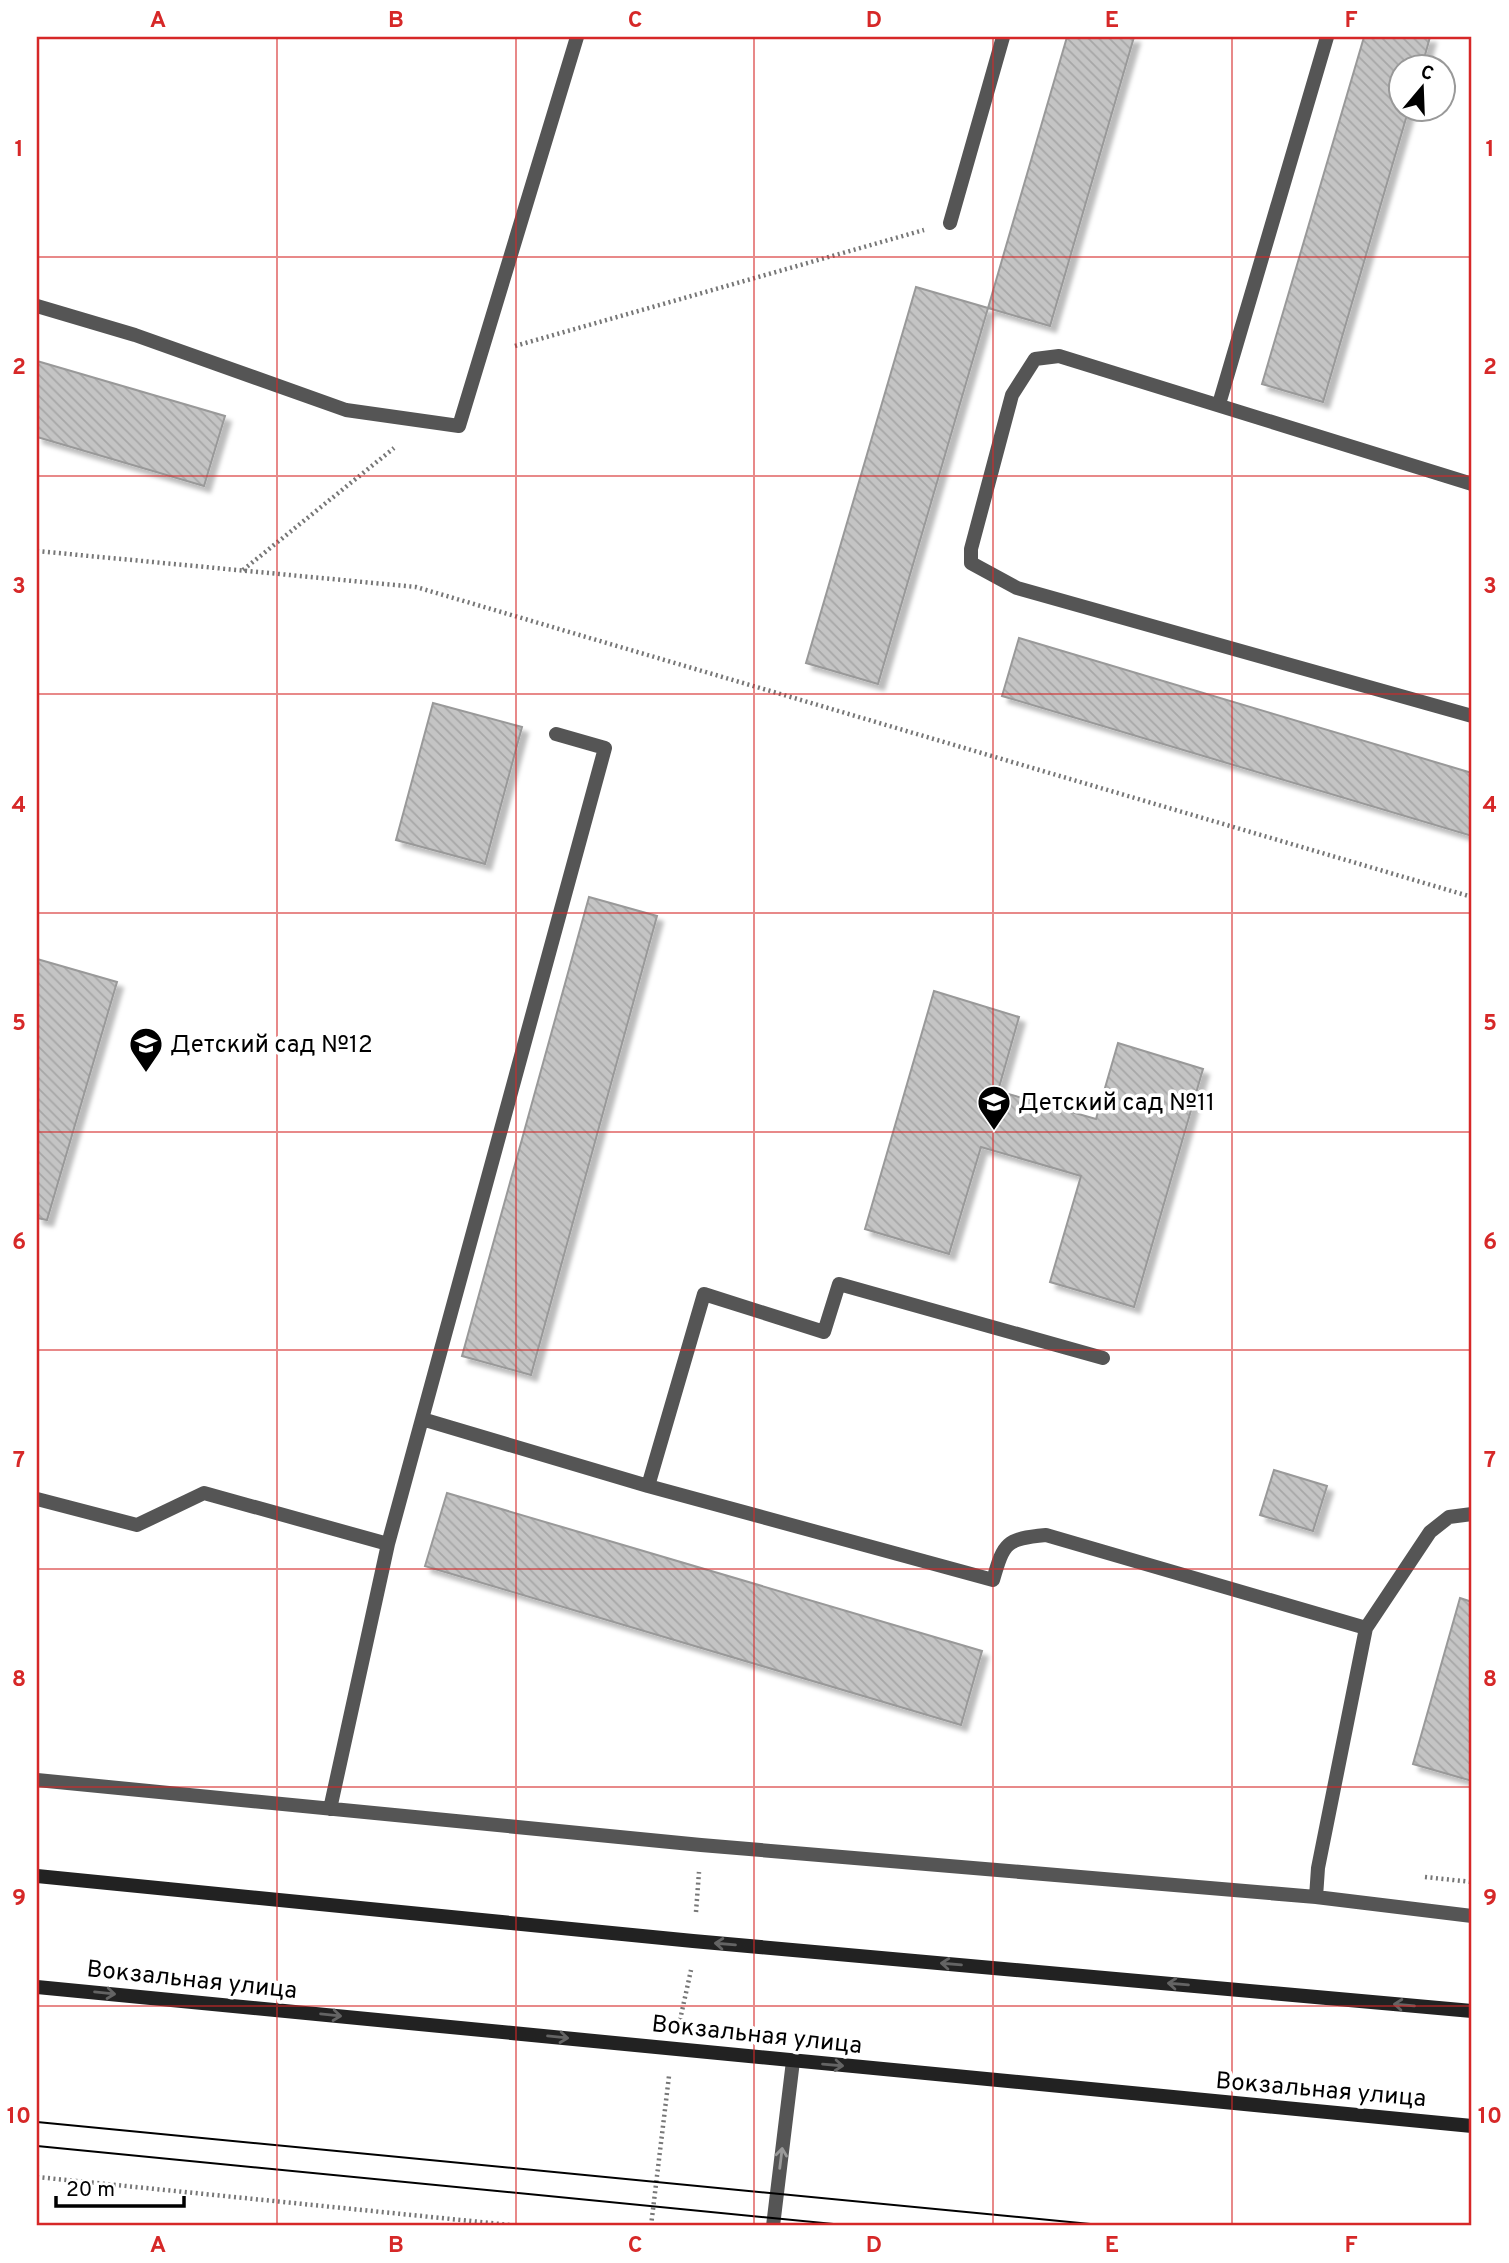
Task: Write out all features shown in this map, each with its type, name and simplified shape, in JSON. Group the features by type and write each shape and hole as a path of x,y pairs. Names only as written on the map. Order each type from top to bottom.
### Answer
{"main road":[{"path":"37,1876 693,1941 1472,2011"},
{"name":"Вокзальная улица","path":"37,1987 1472,2126"}],"lane":[{"path":"37,306 135,335 346,410 459,426 577,37"},
{"path":"950,223 1003,37"},
{"path":"1219,404 1327,37"},
{"path":"1472,484 1059,356 1035,359 1012,395 971,550 971,563 1017,588 1472,716"},
{"path":"330,1809 388,1544 605,748 556,734"},
{"path":"648,1486 704,1294 824,1332 839,1284 1103,1358"},
{"path":"422,1419 648,1486 993,1580 1001,1553 1018,1538 1046,1535 1366,1628"},
{"path":"37,1499 137,1525 204,1493 388,1544"},
{"path":"1316,1897 1318,1868 1366,1628 1430,1532 1449,1517 1472,1514"},
{"path":"37,1780 701,1845 1316,1897 1472,1916"},
{"path":"773,2226 793,2061"}],"path":[{"path":"480,356 950,223"},
{"path":"242,571 426,422"},
{"path":"37,551 416,587 1472,897"},
{"path":"1421,1877 1472,1882"},
{"path":"680,2024 691,1969"},
{"path":"651,2226 669,2076"},
{"path":"37,2177 520,2226"}],"building":[{"path":"1067,37 1134,37 1050,326 988,308"},
{"path":"1364,37 1430,37 1426,52 1386,52 1386,122 1405,122 1323,402 1262,384"},
{"path":"916,287 988,308 878,684 806,663"},
{"path":"37,361 225,416 204,486 37,437"},
{"path":"1019,638 1472,773 1472,836 1002,696"},
{"path":"433,703 522,727 485,864 396,840"},
{"path":"589,897 657,916 531,1375 462,1356"},
{"path":"37,959 117,982 47,1220 37,1218"},
{"path":"934,991 1019,1017 998,1091 1096,1119 1118,1043 1203,1069 1134,1307 1050,1282 1081,1176 981,1147 949,1254 865,1229"},
{"path":"1274,1470 1327,1486 1313,1531 1260,1515"},
{"path":"447,1493 982,1651 961,1725 425,1566"},
{"path":"1460,1598 1472,1602 1472,1781 1413,1764"}],"tram line":[{"path":"37,2122 1111,2226"},
{"path":"37,2146 854,2226"}],"place":[{"name":"Детский сад №12","path":"146,1074"},
{"name":"Детский сад №11","path":"994,1132"}]}
